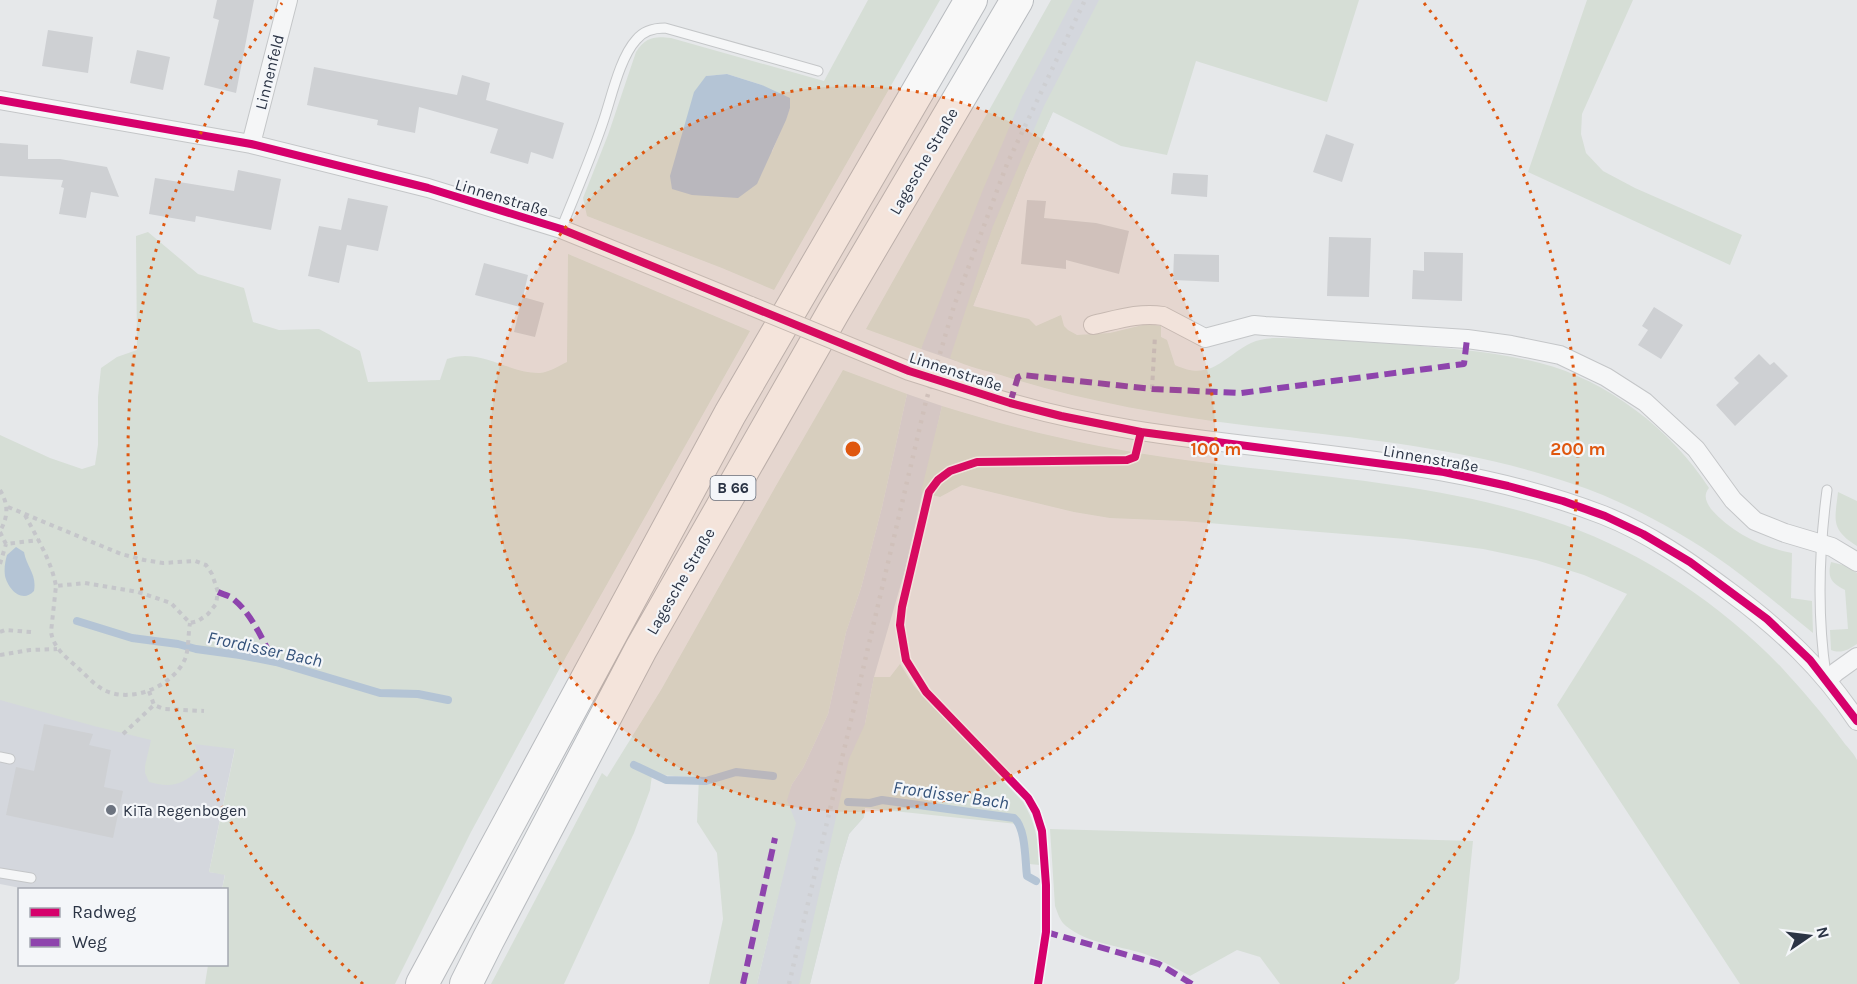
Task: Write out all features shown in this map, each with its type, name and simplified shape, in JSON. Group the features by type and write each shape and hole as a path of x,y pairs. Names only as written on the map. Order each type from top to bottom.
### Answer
{"highway":[{"name":"Lagesche Straße","path":"422,984 730,414 970,0"},
{"name":"Lagesche Straße","path":"466,984 641,649 834,311 1017,0"}],"street":[{"name":"Linnenfeld","path":"251,144 288,0"},
{"name":"Linnenstraße","path":"0,100 251,144 428,188 561,229 909,371 1061,416 1141,432 1444,472 1563,501 1605,516 1643,534 1690,562 1767,620 1792,642 1827,681 1857,721"},
{"path":"1093,326 1133,316 1156,315 1163,316 1205,338 1235,329 1265,326 1467,339 1511,345 1560,356 1606,377 1645,402 1696,449 1733,500 1755,521 1832,547 1857,561"},
{"path":"1827,681 1857,657"}],"lane":[{"path":"561,229 601,128 626,54 644,32 655,28 665,28 818,70"},
{"path":"1827,490 1822,544 1821,641 1827,681"},
{"path":"0,873 31,878"}],"path":[{"path":"1152,389 1156,315"},
{"path":"0,490 8,507 6,522 0,532 6,543 0,564"},
{"path":"8,507 132,557 163,563 195,561 206,565 212,574 218,592 216,604 208,614 190,623"},
{"path":"25,514 53,572 56,586 51,632 57,649 107,692 122,695 149,691 174,675 185,659 190,623 171,603 138,592 85,583 56,586"},
{"path":"6,543 38,540"},
{"path":"0,632 5,630 31,632"},
{"path":"0,655 30,650 57,649"},
{"path":"149,691 154,705 164,709 204,711"},
{"path":"123,734 154,705"}],"shaded area":[{"path":"868,0 940,0 774,290 587,216 583,198 608,135 636,52 647,40 660,37 671,38 824,81","holes":["727,74 762,85 790,108 772,152 706,76"]},
{"path":"1051,0 1073,0 1022,97 921,349 866,329"},
{"path":"1058,0 1107,0 1063,89 1026,172 973,306 956,361 921,349 937,284"},
{"path":"1099,0 1359,0 1327,102 1196,61 1167,155 1121,146 1053,112 1026,172 973,306 1029,319 1036,326 1061,315 1064,326 1077,335 1110,333 1147,324 1161,326 1161,337 1167,340 1175,365 1187,370 1198,371 1216,366 1254,342 1278,338 1323,339 1468,350 1522,359 1565,371 1613,395 1657,427 1694,467 1709,488 1707,501 1719,518 1758,543 1792,553 1791,598 1812,601 1813,633 1746,579 1693,542 1624,504 1570,483 1490,461 1408,445 1153,412 1036,386 950,358 993,226 1044,106"},
{"path":"1587,0 1633,0 1582,114 1581,134 1586,153 1603,171 1635,188 1742,235 1730,265 1528,172"},
{"path":"148,232 198,274 244,288 253,322 279,330 319,329 360,351 368,382 440,380 447,359 459,356 483,358 517,370 540,373 567,362 568,254 750,331 567,655 471,832 395,984 205,984 208,966 228,966 228,888 222,888 225,875 209,872 235,749 194,744 200,757 199,770 176,784 157,784 149,782 145,773 151,740 0,700 0,435 50,458 82,469 95,465 101,368 117,357 137,350 136,236"},
{"path":"843,370 907,394 882,507 861,588 846,632 828,714 803,768 792,784 787,800 796,823 757,984 709,984 723,919 717,853 697,822 699,777 652,775 650,790 634,833 564,984 491,984 602,773 607,777 661,690"},
{"path":"907,394 942,406 905,570 874,677 865,724 864,817 849,834 810,984 757,984 795,823 786,800 828,714 846,632 861,588 882,507"},
{"path":"942,406 1032,431 1124,450 1185,460 1377,483 1472,499 1565,525 1595,537 1625,551 1682,584 1735,624 1782,668 1857,760 1857,984 1740,984 1557,705 1627,594 1584,575 1536,560 1483,549 1406,539 1184,521 1110,518 1074,512 962,485 940,497 921,492"},
{"path":"1838,492 1857,501 1857,546 1838,529 1836,510"},
{"path":"1831,562 1847,566 1857,573 1857,644 1841,651 1831,650 1830,630 1848,629 1845,590 1831,579"},
{"path":"900,664 914,686 1023,802 1036,832 1040,865 1029,864 1024,838 1017,824 865,808 864,817 849,834 810,984 799,984 849,759 865,724 874,677 890,677"},
{"name":"KiTa Regenbogen","path":"0,690 235,748 209,872 225,874 222,888 21,888 0,884"},
{"path":"1050,829 1473,841 1459,979 1454,984 1280,984 1260,957 1237,950 1190,976 1142,953 1083,936 1064,924 1055,906"}],"water":[{"path":"727,74 762,85 790,98 786,120 757,184 738,198 692,195 672,189 670,176 694,92 706,76"},
{"path":"16,547 24,552 35,585 34,591 25,596 12,590 5,576 7,555"}],"building":[{"path":"217,0 254,0 236,93 204,85 219,20 213,18"},
{"path":"48,30 93,37 88,73 42,66"},
{"path":"137,50 170,57 163,90 130,83"},
{"path":"314,67 457,95 462,75 490,83 486,100 564,123 553,159 531,152 528,164 490,153 498,129 419,107 415,133 377,125 378,120 307,105"},
{"path":"1326,134 1354,144 1342,182 1313,172"},
{"path":"0,143 28,145 28,159 60,159 107,167 119,197 91,192 86,218 59,214 64,188 61,187 63,180 0,176"},
{"path":"238,170 281,179 271,230 196,216 195,222 149,214 155,178 234,191"},
{"path":"1173,173 1208,175 1207,197 1171,194"},
{"path":"348,198 388,206 378,251 347,245 339,283 308,276 319,226 341,230"},
{"path":"1027,200 1046,201 1044,218 1096,223 1129,231 1119,274 1066,260 1066,269 1021,264"},
{"path":"1329,237 1371,238 1369,297 1327,296"},
{"path":"1424,252 1463,253 1462,301 1412,299 1413,270 1424,271"},
{"path":"1174,254 1219,255 1219,282 1173,280"},
{"path":"484,263 528,275 523,297 544,303 535,337 514,332 520,307 475,295"},
{"path":"1654,307 1683,325 1661,359 1638,345 1648,330 1642,326"},
{"path":"1759,354 1770,365 1774,362 1788,376 1735,426 1716,405 1739,383 1734,378"},
{"path":"44,724 93,734 89,745 111,750 104,787 123,791 113,838 6,815 16,767 34,771"}],"waterway":[{"name":"Frordisser Bach","path":"77,621 132,638 276,662 380,693 418,694 448,700"},
{"name":"Frordisser Bach","path":"634,765 666,780 706,781 736,772 773,776"},
{"name":"Frordisser Bach","path":"848,802 870,803 882,800 1014,818 1023,837 1027,876 1036,881"}],"railway":[{"path":"789,984 926,401 954,306 1007,164 1085,0"}],"marked path":[{"path":"1010,403 1018,377 1023,375 1152,389 1241,393 1464,364 1467,339"},
{"path":"218,592 232,598 243,609 268,650"},
{"path":"743,984 775,838"},
{"path":"1046,932 1159,964 1192,984"}],"cycle path":[{"path":"0,100 251,144 428,188 561,229 909,371 1010,403 1141,432 1444,472 1563,501 1605,516 1643,534 1690,562 1767,619 1810,660 1857,721"},
{"path":"1038,984 1046,932 1046,885 1042,831 1036,812 1028,798 926,692 906,660 900,625 902,607 929,492 938,480 950,471 977,462 1127,460 1135,457 1141,432"}],"place":[{"name":"KiTa Regenbogen","path":"111,810"}]}
